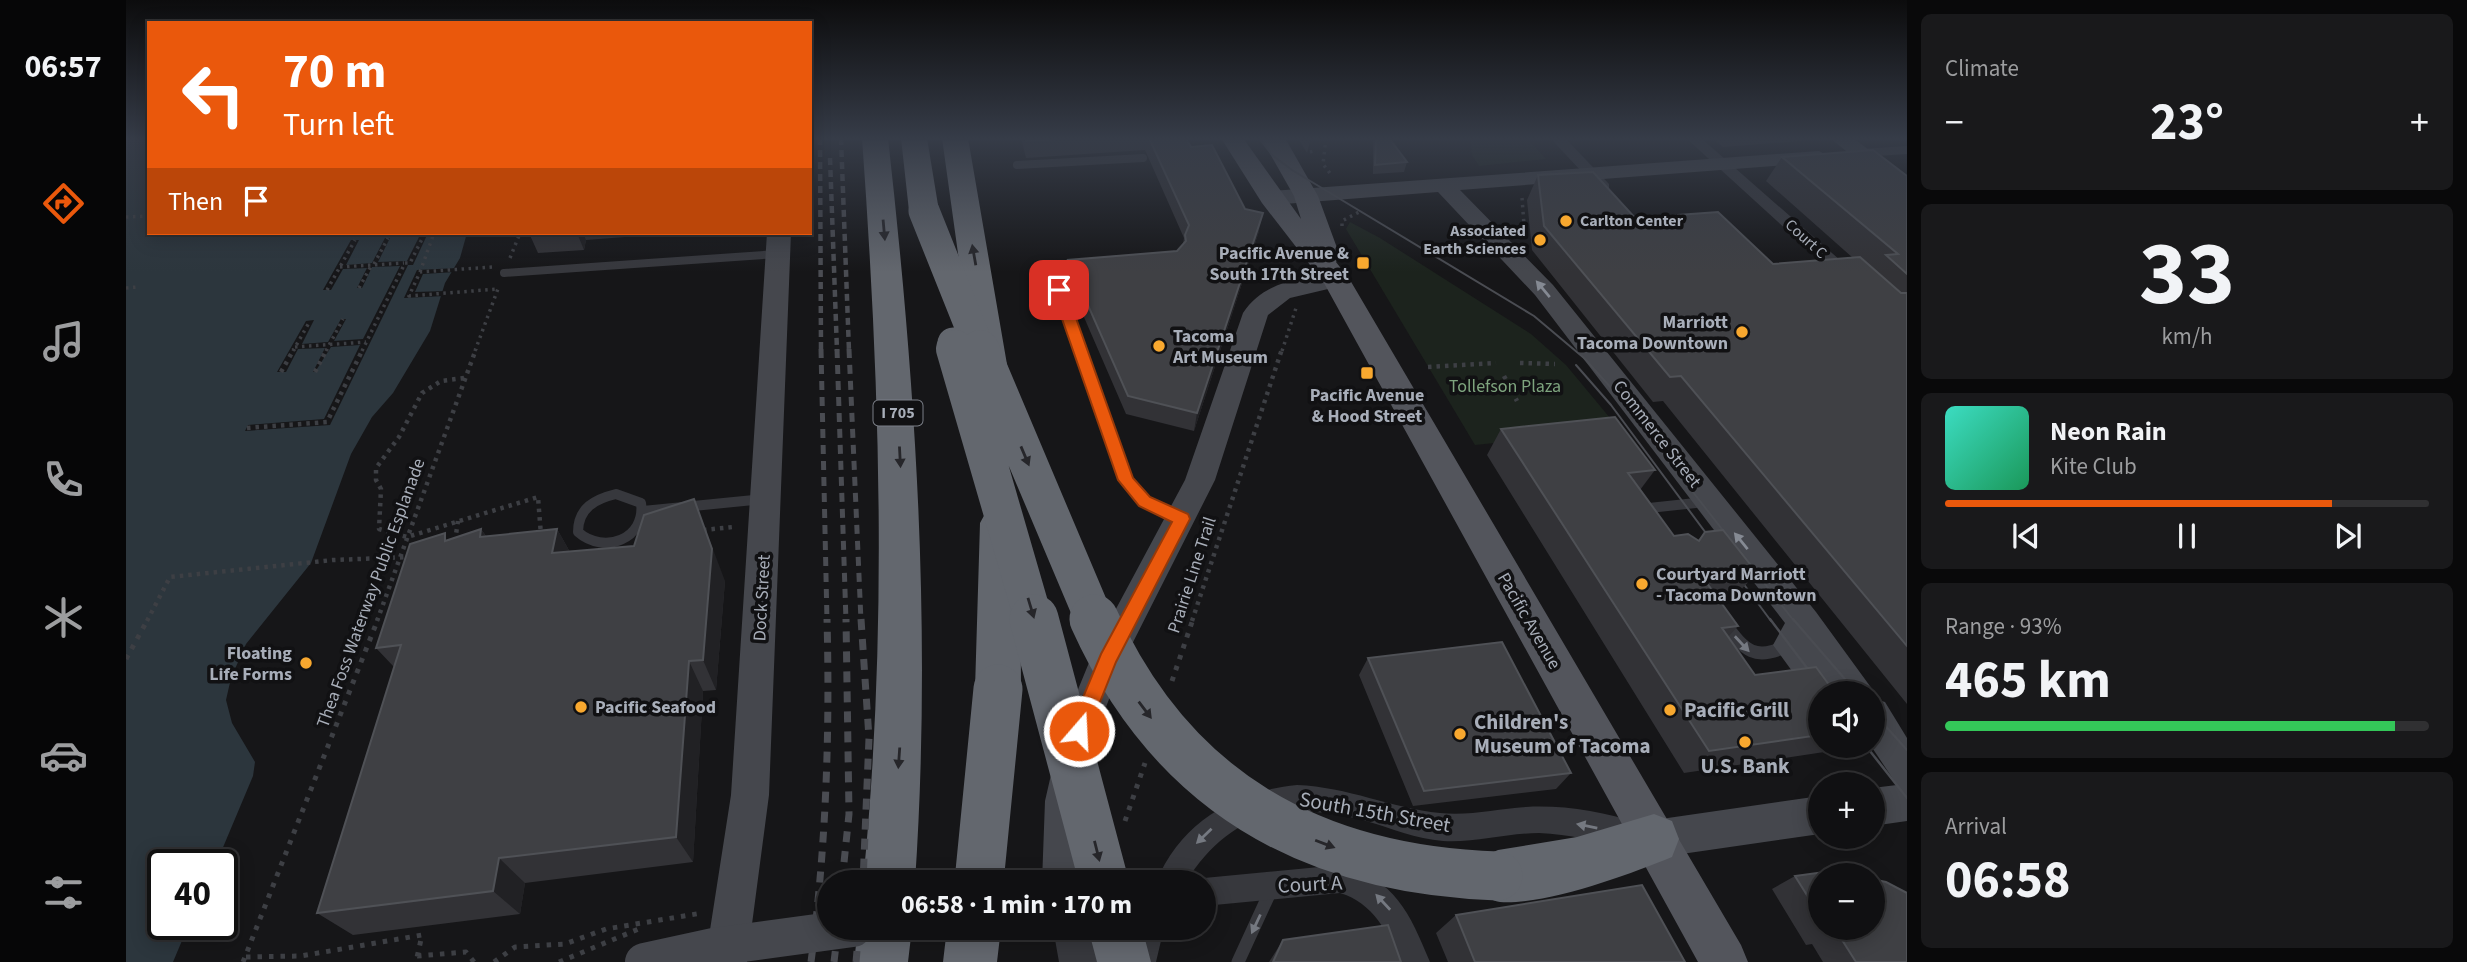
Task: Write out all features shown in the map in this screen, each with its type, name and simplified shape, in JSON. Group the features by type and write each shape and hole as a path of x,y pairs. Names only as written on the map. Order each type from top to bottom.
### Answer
{"highway":[{"name":"I 705","path":"879,183 898,407 903,690 891,870"},
{"path":"920,183 945,313 1053,684 1101,870"},
{"path":"963,183 985,317 996,420 1001,554 993,870"},
{"path":"924,211 987,369 1097,624 1122,674 1144,709 1190,761 1225,789 1275,821 1317,841 1374,861 1441,874 1527,874 1569,865 1654,839"},
{"path":"980,870 998,689"},
{"path":"881,962 884,940"},
{"path":"970,962 973,940"},
{"path":"991,962 992,940"},
{"path":"1118,940 1124,962"}],"main road":[{"name":"Pacific Avenue","path":"1261,183 1336,280 1724,962"},
{"name":"Pacific Avenue","path":"1299,183 1306,196 1336,280"}],"street":[{"path":"1271,198 1487,183"},
{"path":"1601,183 1618,201"},
{"name":"Court C","path":"1745,183 1868,294"},
{"name":"Commerce Street","path":"1445,186 1479,228 1541,286 1709,501 1797,633 1822,681"},
{"name":"Dock Street","path":"726,962 750,795 778,243"},
{"path":"1062,870 1064,801 1079,731 1107,659 1200,480 1261,305 1282,291 1336,280"},
{"name":"Commerce Street","path":"1797,633 1845,681"},
{"path":"1885,735 1907,771"},
{"path":"1882,758 1907,784"},
{"name":"South 15th Street","path":"1178,870 1199,840 1224,818 1252,804 1276,798 1306,796 1330,800 1414,823 1444,827 1538,820 1654,839 1808,817"},
{"path":"1885,805 1907,802"},
{"name":"Court A","path":"1216,891 1340,879 1362,885 1380,897 1391,911 1415,962"},
{"path":"644,962 713,947 817,933"},
{"path":"1070,940 1074,962"},
{"path":"1091,940 1108,962"},
{"path":"1141,962 1147,940"}],"lane":[{"path":"504,273 778,243"},
{"path":"1089,264 1051,267 1126,480 1144,501 1182,519"},
{"path":"626,495 641,503 643,510 638,527 621,540 599,544 582,538 578,532 579,515 585,508 605,496 626,495"},
{"path":"643,510 767,499"},
{"path":"1652,525 1647,518 1649,508 1709,501"},
{"path":"1716,612 1749,652 1763,655 1797,633"},
{"path":"1238,962 1273,886"}],"path":[{"path":"1522,198 1525,240"},
{"path":"126,217 147,216"},
{"path":"340,267 410,263 424,235"},
{"path":"433,235 409,296 498,289"},
{"name":"Thea Foss Waterway Public Esplanade","path":"244,960 369,644 464,377 519,235"},
{"path":"359,288 388,238"},
{"path":"327,290 355,240"},
{"path":"247,428 327,422 405,263"},
{"path":"420,272 472,269"},
{"path":"126,288 137,287"},
{"name":"Prairie Line Trail","path":"1169,690 1299,300"},
{"path":"315,372 343,319"},
{"path":"281,372 310,321"},
{"path":"295,347 366,342"},
{"path":"1429,367 1496,363"},
{"path":"1520,363 1555,364"},
{"path":"1504,376 1517,401"},
{"path":"464,377 441,381 422,393 399,437 376,468 376,480 381,489 378,502 379,529 407,537 538,497 542,544"},
{"path":"453,553 458,521"},
{"path":"692,531 733,527"},
{"path":"126,659 170,577 333,560 422,556"},
{"path":"369,644 381,643"},
{"path":"1121,834 1147,755"},
{"path":"494,962 516,947 565,944 606,929 703,913"},
{"path":"244,960 301,956 422,935 417,959 467,952 474,962"}],"green space":[{"name":"Tollefson Plaza","path":"1350,222 1380,238 1531,334 1566,365 1620,430 1475,445 1346,229"}],"shaded area":[{"path":"126,183 147,183 147,235 466,235 460,258 445,283 430,331 393,393 372,417 351,454 311,563 246,644 231,678 226,700 232,723 255,762 253,776 222,849 147,849 147,940 182,940 173,962 126,962"}],"pier":[{"path":"420,235 427,235 413,265 408,265 330,425 245,431 248,425 324,419 360,345 331,347 315,372 325,348 298,349 286,372 277,372 306,321 314,320 302,344 328,342 341,319 346,319 334,341 363,339 400,266 372,267 362,288 357,288 367,268 343,269 331,290 323,290 351,240 359,240 346,265 372,263 385,238 390,238 378,262 407,261"},
{"path":"458,268 455,272 423,274 415,292 446,291 444,296 404,298 417,270"}],"building":[{"name":"Tacoma Art Museum","path":"1170,183 1232,183 1245,209 1263,213 1197,413 1128,396 1068,260 1177,251 1186,241 1189,225"},
{"path":"1539,183 1603,183 1636,219 1656,217 1663,223 1676,223 1678,215 1718,212 1773,264 1860,257 1901,293 1907,293 1907,646 1681,376 1670,377 1544,226"},
{"path":"1813,183 1907,183 1907,274 1886,255 1898,254"},
{"path":"1615,417 1655,470 1628,473 1674,536 1688,534 1699,541 1705,532 1723,530 1757,573 1740,575 1730,569 1723,577 1704,579 1738,626 1722,628 1755,675 1816,667 1826,681 1808,681 1808,737 1709,751 1501,429"},
{"path":"694,499 712,549 703,660 689,661 676,837 499,858 493,891 317,913 401,645 376,648 410,544 445,533 445,541 481,529 480,537 557,529 552,553 634,546 644,515"},
{"path":"1502,642 1571,773 1424,791 1368,658"},
{"path":"1808,874 1808,897 1795,876"},
{"path":"1885,882 1907,893 1907,962 1856,962 1842,940 1885,940"},
{"path":"1642,885 1685,962 1475,962 1456,915"},
{"path":"1388,925 1401,962 1273,962 1283,940"}],"tram line":[{"path":"1313,183 1534,316 1584,358 1613,390 1794,621"},
{"path":"1576,365 1611,405 1717,548"},
{"path":"1734,571 1771,621"},
{"path":"1770,619 1817,681"},
{"path":"1793,619 1847,681"},
{"path":"1885,725 1907,750"},
{"path":"1875,758 1907,798"}],"railway":[{"path":"820,183 821,351"},
{"path":"831,183 837,351"},
{"path":"843,183 849,351"},
{"path":"821,349 827,621"},
{"path":"837,349 846,621"},
{"path":"849,349 861,621"},
{"path":"811,962 826,790 827,619"},
{"path":"843,870 849,814 846,619"},
{"path":"861,619 869,738 864,870"},
{"path":"834,962 837,940"},
{"path":"856,962 858,940"}],"place":[{"name":"Carlton Center","path":"1566,221"},
{"name":"Associated Earth Sciences","path":"1540,240"},
{"name":"Pacific Avenue & South 17th Street","path":"1363,263"},
{"name":"Marriott Tacoma Downtown","path":"1742,332"},
{"name":"Tacoma Art Museum","path":"1159,346"},
{"name":"Pacific Avenue & Hood Street","path":"1367,373"},
{"name":"Courtyard Marriott - Tacoma Downtown","path":"1642,584"},
{"name":"Floating Life Forms","path":"306,663"},
{"name":"Pacific Seafood","path":"581,707"},
{"name":"Pacific Grill","path":"1670,710"},
{"name":"Children's Museum of Tacoma","path":"1460,734"},
{"name":"U.S. Bank","path":"1745,742"}],"route":[{"path":"1059,290 1126,480 1144,501 1182,519 1107,659 1079,731"}]}
